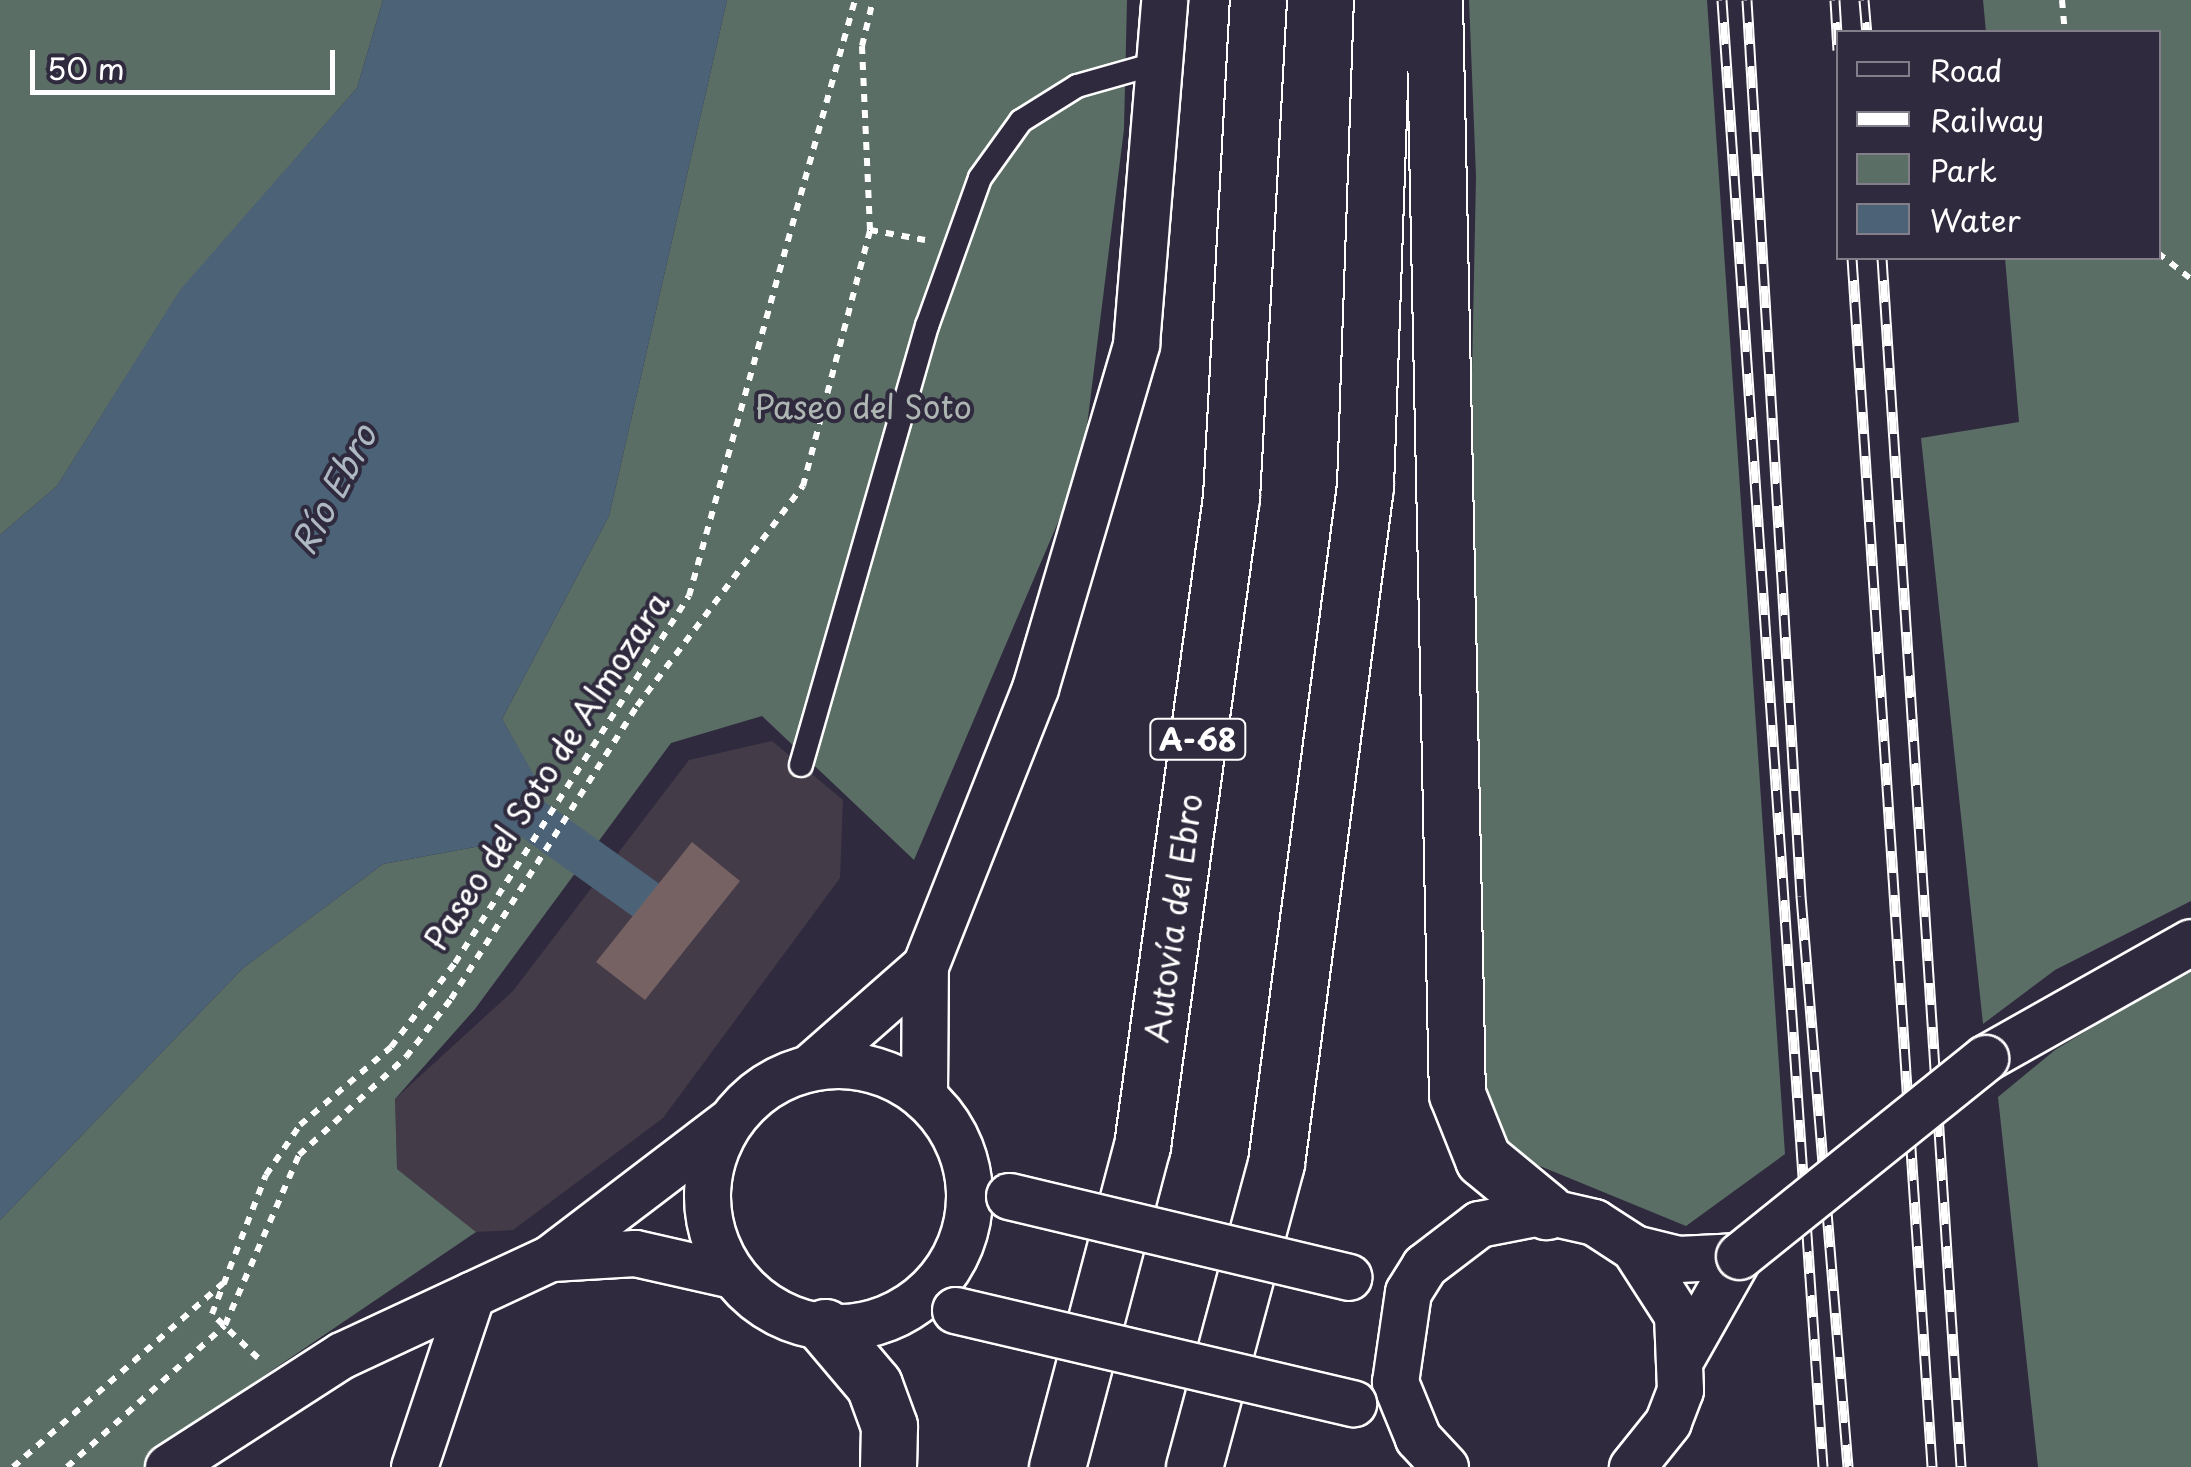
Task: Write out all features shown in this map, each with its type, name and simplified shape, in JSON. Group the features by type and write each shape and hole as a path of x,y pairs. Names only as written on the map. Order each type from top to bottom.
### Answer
{"highway":[{"name":"Autovía del Ebro","path":"1058,1467 1142,1146 1232,497 1258,0"},
{"path":"1194,1467 1276,1163 1365,486 1382,0"},
{"path":"1434,0 1457,1094 1483,1158 1546,1212"},
{"path":"825,1327 874,1385 888,1426 888,1467"}],"street":[{"path":"1164,0 1162,62 1136,344 1035,688 925,966 924,1097 966,1170 1010,1196 1348,1277 1424,1266 1478,1224 1546,1212 1594,1222 1634,1248 1678,1259 1740,1256"},
{"path":"1632,1467 1668,1422 1684,1356 1740,1256 1985,1058 2191,942"},
{"path":"168,1467 342,1355 550,1258 729,1122 773,1081 810,1067 925,966"},
{"path":"810,1067 871,1069 924,1097"},
{"path":"729,1122 706,1199 732,1275"},
{"path":"907,1309 958,1249 966,1170"},
{"path":"1634,1248 1678,1315 1684,1356"},
{"path":"550,1258 636,1253 732,1275 773,1311 825,1327 907,1309 955,1310 1353,1403 1432,1453"},
{"path":"1424,1266 1393,1351 1432,1453"},
{"path":"414,1467 472,1294"},
{"path":"232,1467 250,1413"}],"lane":[{"path":"801,764 955,246 980,178 1021,121 1077,86 1162,62"}],"path":[{"name":"Paseo del Soto de Almozara","path":"855,0 689,596 522,860 390,1046 285,1144 212,1314 225,1325 299,1156 406,1058 575,806 803,486 870,230 862,46 873,0"},
{"path":"2062,0 2066,30"},
{"path":"870,230 955,246"},
{"path":"2161,256 2191,279"},
{"path":"13,1467 224,1282"},
{"path":"68,1467 225,1325"}],"shaded area":[{"path":"772,741 843,800 840,878 663,1118 513,1230 476,1232 397,1169 395,1099 513,991 689,760"}],"green space":[{"path":"0,0 383,0 357,88 180,291 57,486 0,535"},
{"name":"Paseo del Soto","path":"727,0 1127,0 1124,129 1082,466 914,860 762,716 671,743 475,1009 395,1099 397,1169 476,1232 190,1426 158,1467 0,1467 0,1220 243,968 383,864 502,842 541,789 502,719 609,516"},
{"path":"1469,0 1707,0 1785,1154 1686,1226 1523,1159 1481,1112 1468,572 1476,176"},
{"path":"1983,0 2191,0 2191,901 2055,970 1983,1024 1921,438 2019,422 2005,260 2161,260 2161,30 1986,30"},
{"path":"2191,967 2191,1467 2038,1467 1998,1097 2055,1050"}],"water":[{"name":"Río Ebro","path":"383,0 727,0 609,516 502,719 542,789 502,842 383,864 243,968 0,1220 0,535 57,486 180,290 357,88"}],"building":[{"path":"692,842 740,881 645,1000 596,962"}],"waterway":[{"path":"524,813 646,900"}],"railway":[{"path":"1722,0 1823,1467"},
{"path":"1747,0 1801,896 1848,1467"},
{"path":"1835,0 1837,30"},
{"path":"1864,0 1867,30"},
{"path":"1852,260 1932,1467"},
{"path":"1882,260 1961,1467"}]}
